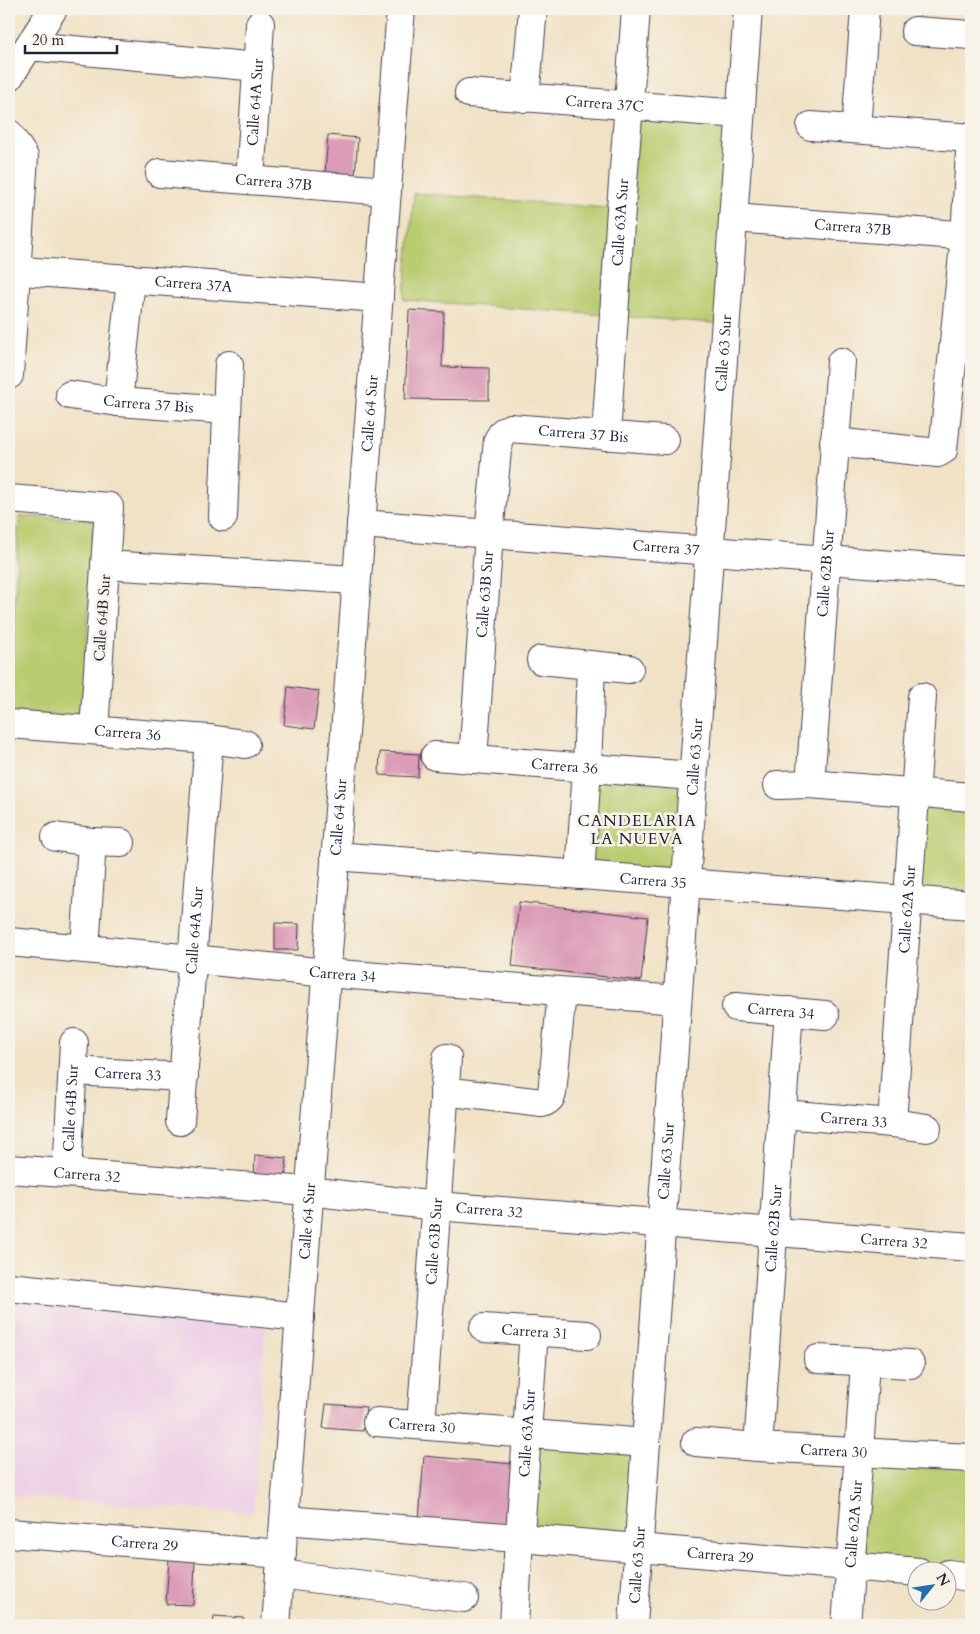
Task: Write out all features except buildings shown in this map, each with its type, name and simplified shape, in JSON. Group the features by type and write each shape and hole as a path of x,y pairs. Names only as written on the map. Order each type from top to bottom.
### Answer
{"street":[{"path":"9,77 53,9"},
{"name":"Calle 64 Sur","path":"276,1625 401,9"},
{"path":"525,98 533,9"},
{"name":"Calle 63A Sur","path":"606,436 636,9"},
{"name":"Calle 63 Sur","path":"633,1625 748,9"},
{"path":"856,129 865,9"},
{"name":"Calle 64A Sur","path":"250,180 260,24"},
{"path":"915,31 971,35"},
{"path":"29,46 258,68"},
{"name":"Carrera 37C","path":"469,93 740,114"},
{"path":"811,126 971,138 968,236 943,450 938,453 834,442"},
{"path":"9,134 24,157 13,270 9,374"},
{"name":"Carrera 37B","path":"160,173 387,191"},
{"name":"Carrera 37B","path":"733,218 968,236"},
{"name":"Carrera 37A","path":"13,270 379,298"},
{"path":"118,402 131,279"},
{"name":"Calle 62B Sur","path":"810,784 841,362"},
{"path":"223,517 229,365"},
{"name":"Carrera 37 Bis","path":"70,395 118,402 227,410"},
{"name":"Carrera 37 Bis","path":"503,432 510,428 665,440"},
{"name":"Calle 63B Sur","path":"473,760 489,534 498,440 503,432"},
{"name":"Calle 64B Sur","path":"9,499 109,507 94,730"},
{"name":"Carrera 37","path":"361,524 971,571"},
{"path":"105,565 356,580"},
{"path":"541,660 629,669"},
{"path":"580,875 588,768 591,666"},
{"name":"Calle 62A Sur","path":"892,1123 922,697"},
{"name":"Carrera 36","path":"9,724 210,739 245,744"},
{"name":"Calle 64A Sur","path":"180,1121 210,739"},
{"name":"Carrera 36","path":"435,756 693,776"},
{"path":"778,785 810,784 971,797"},
{"path":"56,837 92,842 121,843"},
{"path":"85,949 92,842"},
{"name":"Carrera 35","path":"335,856 971,905"},
{"name":"Carrera 34","path":"9,942 193,958 326,973 677,1000"},
{"path":"444,1091 542,1103 548,1101 552,1093 562,992"},
{"name":"Carrera 34","path":"736,1007 825,1015"},
{"name":"Calle 62B Sur","path":"758,1447 790,1011"},
{"name":"Calle 64B Sur","path":"67,1173 74,1043"},
{"name":"Calle 63B Sur","path":"421,1425 447,1058"},
{"name":"Carrera 33","path":"73,1071 184,1077"},
{"name":"Carrera 33","path":"782,1114 892,1123 926,1128"},
{"name":"Carrera 32","path":"9,1169 309,1191 436,1206 971,1247"},
{"path":"9,1288 300,1317"},
{"name":"Carrera 31","path":"484,1328 587,1335"},
{"name":"Calle 63A Sur","path":"514,1625 534,1331"},
{"path":"818,1359 910,1364"},
{"name":"Calle 62A Sur","path":"846,1625 860,1452 864,1362"},
{"name":"Carrera 30","path":"376,1422 646,1443"},
{"name":"Carrera 30","path":"696,1442 971,1458"},
{"name":"Carrera 29","path":"284,1520 638,1547 908,1571"},
{"name":"Carrera 29","path":"9,1533 281,1564 464,1598"},
{"path":"958,1575 971,1577"}],"shaded area":[{"path":"9,1300 266,1318 253,1513 9,1496"}],"green space":[{"path":"629,105 740,114 725,324 404,300 414,193 620,209"},
{"path":"19,516 93,520 83,717 9,712"},
{"path":"587,768 693,776 686,883 580,875"},
{"path":"915,792 971,797 971,905 907,900"},
{"path":"527,1434 646,1443 638,1547 520,1538"},
{"path":"865,1455 971,1463 971,1573 958,1572 958,1562 908,1562 908,1568 857,1564"}],"district":[{"name":"CANDELARIA LA NUEVA","path":"637,830"}]}
